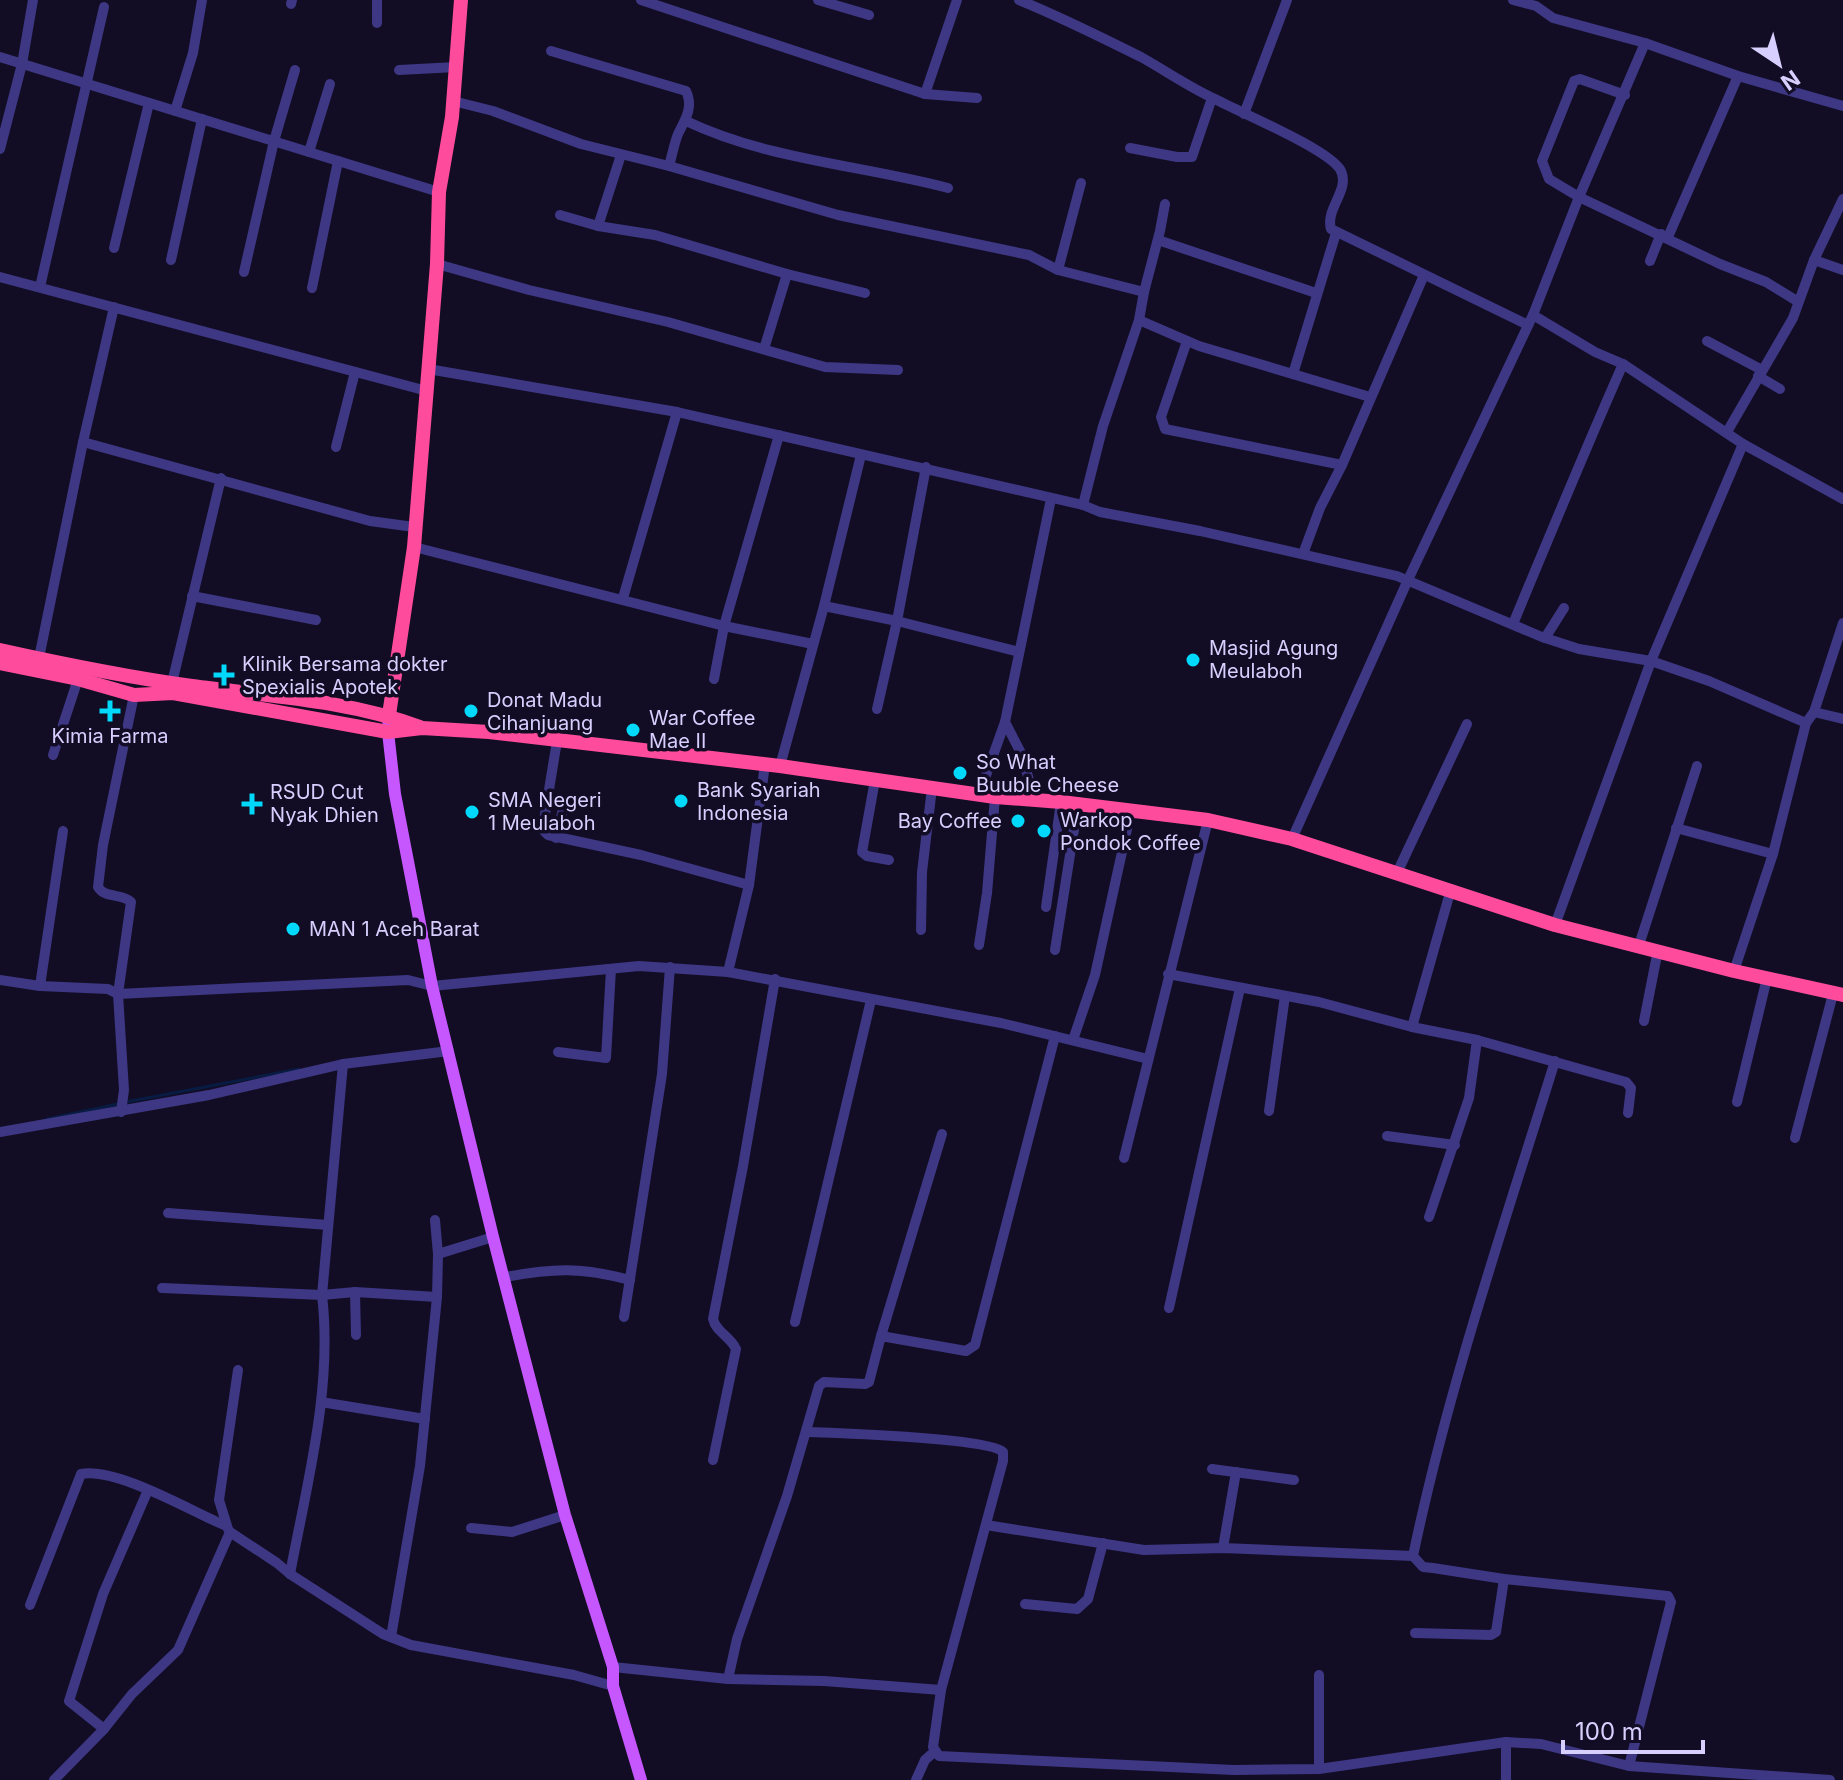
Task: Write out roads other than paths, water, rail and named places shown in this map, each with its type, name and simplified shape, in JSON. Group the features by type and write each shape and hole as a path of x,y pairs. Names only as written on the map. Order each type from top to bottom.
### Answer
{"highway":[{"path":"389,715 414,547 437,264 439,192 453,101 461,0"},
{"path":"0,650 172,683 352,707 389,715 422,728"},
{"path":"0,663 78,679 134,695 173,693 388,732 422,728 460,730 773,765 979,795 1208,820 1292,839 1555,925 1838,995"}],"main road":[{"path":"389,715 395,794 432,986 565,1515 613,1667 613,1686 641,1780"}],"street":[{"path":"0,149 22,64 33,0"},
{"path":"175,111 193,53 202,0"},
{"path":"377,0 377,23"},
{"path":"641,0 925,94 977,98"},
{"path":"818,0 869,15"},
{"path":"925,94 957,0"},
{"path":"1019,0 1142,58 1212,98 1246,109 1339,167 1343,181 1329,223 1336,233 1623,364 1743,444 1843,499"},
{"path":"1246,109 1287,0"},
{"path":"1513,0 1536,6 1553,18 1645,43 1738,76 1843,106"},
{"path":"40,287 104,7"},
{"path":"1292,839 1407,582 1531,320 1579,197 1645,43"},
{"path":"551,51 686,91 689,110 669,166"},
{"path":"0,57 439,192"},
{"path":"399,70 456,67"},
{"path":"244,272 274,141 295,70"},
{"path":"1650,261 1738,76"},
{"path":"1625,95 1580,79 1574,81 1542,161 1549,179 1579,197 1720,264 1766,282 1797,301"},
{"path":"309,152 330,84"},
{"path":"1130,148 1192,157 1212,98"},
{"path":"453,101 483,107 581,144 838,215 1029,255 1058,270 1144,292"},
{"path":"114,248 149,103"},
{"path":"171,260 202,119"},
{"path":"686,121 713,134 818,163 891,173 948,188"},
{"path":"598,226 621,155"},
{"path":"312,288 338,161"},
{"path":"1058,270 1081,183"},
{"path":"1727,432 1793,318 1814,260 1843,199"},
{"path":"1083,505 1103,426 1139,320 1165,204"},
{"path":"560,215 598,226 655,235 787,274 865,293"},
{"path":"1293,374 1336,233"},
{"path":"1158,240 1316,293"},
{"path":"1814,260 1843,270"},
{"path":"437,264 825,367 898,370"},
{"path":"764,349 787,274"},
{"path":"1303,554 1320,508 1342,465 1424,275"},
{"path":"0,277 427,391"},
{"path":"39,658 114,307"},
{"path":"1139,320 1187,341 1370,397"},
{"path":"1187,341 1161,417 1165,429 1342,465"},
{"path":"1707,341 1780,389"},
{"path":"1513,624 1623,364"},
{"path":"428,369 677,412 926,467 1083,505 1100,512 1397,576 1545,638 1579,649 1651,661 1709,681 1806,723"},
{"path":"336,447 355,372"},
{"path":"623,598 677,412"},
{"path":"714,679 724,626 779,435"},
{"path":"83,442 370,521 414,527"},
{"path":"1555,925 1651,661 1743,444"},
{"path":"728,972 773,765 824,606 861,455"},
{"path":"877,709 926,467"},
{"path":"172,683 221,478"},
{"path":"979,795 1005,722 1051,499"},
{"path":"414,547 724,626 813,644"},
{"path":"192,596 316,620"},
{"path":"824,606 1019,652"},
{"path":"1545,638 1564,608"},
{"path":"1734,971 1773,854 1806,723 1814,712 1843,623"},
{"path":"53,755 78,679"},
{"path":"121,1112 123,1095 118,994 131,902 103,893 98,887 103,845 134,695"},
{"path":"1814,712 1843,719"},
{"path":"1005,722 1021,753 1035,800"},
{"path":"1397,873 1467,724"},
{"path":"557,741 544,831 556,838 641,855 749,885"},
{"path":"1639,945 1697,766"},
{"path":"875,780 862,852 865,856 889,860"},
{"path":"921,930 922,872 932,788"},
{"path":"979,945 995,797"},
{"path":"1046,907 1061,802"},
{"path":"1055,950 1078,804"},
{"path":"556,838 564,805"},
{"path":"1073,1040 1095,975 1131,811"},
{"path":"1124,1158 1208,820"},
{"path":"1676,828 1773,854"},
{"path":"40,986 63,831"},
{"path":"1412,1027 1451,889"},
{"path":"1644,1021 1658,950"},
{"path":"0,980 40,986 108,989 118,994 408,980 432,986 594,969 670,967 775,979 985,1020 1148,1059"},
{"path":"624,1317 662,1074 670,967"},
{"path":"558,1052 606,1058 611,969"},
{"path":"1168,974 1319,1002 1412,1027 1477,1040 1626,1082 1631,1088 1628,1113"},
{"path":"1737,1102 1767,978"},
{"path":"713,1460 736,1349 733,1342 715,1327 713,1319 775,979"},
{"path":"1169,1308 1240,988"},
{"path":"1795,1138 1838,995"},
{"path":"1269,1111 1285,996"},
{"path":"795,1322 871,1000"},
{"path":"881,1336 966,1351 975,1345 1055,1036"},
{"path":"1429,1217 1469,1098 1477,1040"},
{"path":"0,1132 209,1095 343,1064 449,1051"},
{"path":"1413,1556 1433,1465 1555,1061"},
{"path":"290,1574 321,1402 326,1324 322,1295 343,1064"},
{"path":"728,1679 737,1639 816,1395 824,1382 869,1382 942,1134"},
{"path":"1387,1136 1455,1145"},
{"path":"168,1213 328,1225"},
{"path":"391,1637 425,1419 437,1297 435,1220"},
{"path":"438,1254 493,1237"},
{"path":"505,1277 551,1269 574,1269 630,1280"},
{"path":"162,1288 437,1297"},
{"path":"355,1292 356,1335"},
{"path":"54,1780 104,1729 117,1710 178,1650 227,1528 219,1500 238,1370"},
{"path":"321,1402 425,1419"},
{"path":"806,1432 888,1435 996,1446 1003,1452 941,1690 933,1747 939,1756 1234,1775 1319,1769 1506,1742 1541,1744 1629,1766 1830,1780"},
{"path":"1212,1469 1294,1480"},
{"path":"30,1605 81,1474 91,1471 148,1490 227,1528 290,1574 391,1637 433,1649 574,1675 613,1686"},
{"path":"1223,1548 1236,1472"},
{"path":"104,1729 69,1701 103,1594 148,1490"},
{"path":"471,1528 512,1532 565,1515"},
{"path":"986,1525 1144,1550 1223,1548 1413,1556 1423,1567 1504,1579 1660,1593 1670,1599 1629,1766"},
{"path":"1025,1604 1077,1609 1084,1605 1103,1543"},
{"path":"1415,1633 1491,1635 1496,1632 1504,1579"},
{"path":"613,1667 728,1679 824,1681 941,1690"},
{"path":"1319,1675 1319,1769"},
{"path":"1506,1742 1506,1780"},
{"path":"916,1780 925,1760 934,1752"}],"waterway":[{"path":"126,1102 299,1069"},
{"path":"47,1119 118,1104"}],"place":[{"name":"Masjid Agung Meulaboh","path":"1193,660"},
{"name":"Klinik Bersama dokter Spexialis Apotek","path":"224,675"},
{"name":"Kimia Farma","path":"110,711"},
{"name":"Donat Madu Cihanjuang","path":"471,711"},
{"name":"War Coffee Mae II","path":"633,730"},
{"name":"So What Buuble Cheese","path":"960,773"},
{"name":"Bank Syariah Indonesia","path":"681,801"},
{"name":"RSUD Cut Nyak Dhien","path":"252,804"},
{"name":"SMA Negeri 1 Meulaboh","path":"472,812"},
{"name":"Bay Coffee","path":"1018,821"},
{"name":"Warkop Pondok Coffee","path":"1044,831"},
{"name":"MAN 1 Aceh Barat","path":"293,929"}]}
